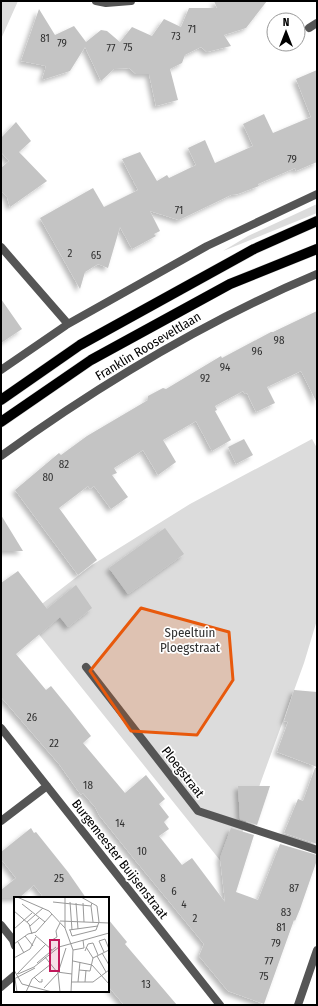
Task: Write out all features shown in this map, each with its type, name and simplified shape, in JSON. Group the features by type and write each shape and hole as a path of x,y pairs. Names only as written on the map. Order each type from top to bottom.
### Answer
{"main road":[{"path":"1,400 80,345 248,252 317,221"},
{"name":"Franklin Rooseveltlaan","path":"1,422 91,360 223,288 317,249"}],"street":[{"path":"96,1 106,3 131,1"},
{"path":"309,28 317,23"},
{"path":"1,370 68,324 206,246 317,194"},
{"path":"1,246 68,324"},
{"name":"Franklin Rooseveltlaan","path":"1,456 44,424 133,369 218,320 317,274"},
{"name":"Ploegstraat","path":"86,667 198,811 317,850"},
{"name":"Burgemeester Buijsenstraat","path":"1,728 220,1005"},
{"path":"1,821 47,786"},
{"path":"1,926 14,943"},
{"path":"298,1005 317,950"},
{"path":"1,987 14,976"}],"highlighted area":[{"path":"141,608 229,632 233,680 197,735 131,731 90,671"}],"green space":[{"path":"1,1 18,1 1,39"},
{"path":"317,204 317,213 223,251 248,236"},
{"name":"Speeltuin Ploegstraat","path":"312,439 317,448 317,620 304,663 243,831 231,874 25,617 92,565 190,504"}],"building":[{"path":"214,1 267,1 246,28 224,35 231,46 207,52 201,47 185,55 182,63 170,69 178,100 156,106 149,74 136,74 129,68 114,69 101,81 85,47 70,71 42,80 46,66 21,61 39,9 55,35 74,26 86,42 101,30 107,31 120,42 132,27 152,36 164,19 181,27 189,8 217,8"},
{"path":"317,70 317,162 296,171 295,168 258,184 259,186 231,195 179,220 150,211 160,231 154,234 156,236 132,249 120,227 108,268 98,264 85,272 80,289 40,218 93,188 104,207 138,190 122,159 140,152 157,181 167,175 169,178 196,165 188,148 205,140 215,163 253,146 243,124 264,114 273,133 311,117 296,79"},
{"path":"16,122 31,141 19,152 47,181 10,207 7,197 1,191 1,168 9,161 1,152 1,138"},
{"path":"1,299 22,329 1,343"},
{"path":"317,311 317,403 301,371 267,387 275,403 256,412 247,393 245,394 243,391 215,406 217,410 215,411 231,440 212,451 196,421 163,440 176,462 158,475 143,450 114,468 117,473 112,475 128,497 111,509 94,486 90,489 88,486 59,508 97,560 78,575 15,490 59,453 61,455 87,436 148,400 148,396 163,388 166,389 221,356 222,358 271,332"},
{"path":"244,439 253,455 236,464 228,447"},
{"path":"1,515 23,551 1,551"},
{"path":"165,528 184,554 128,594 109,568"},
{"path":"18,571 47,609 76,585 92,608 68,627 60,617 16,654 46,690 51,686 91,736 83,743 125,793 146,775 165,799 159,804 169,817 164,822 169,829 159,836 182,865 192,858 225,902 220,858 231,828 254,835 236,892 258,900 280,844 317,855 317,860 300,909 295,921 294,920 264,1004 228,991 199,956 204,944 99,815 95,807 83,793 81,795 59,764 1,697 1,583"},
{"path":"294,690 317,692 317,767 277,752 288,722 284,721"},
{"path":"315,768 317,768 317,844 284,833 298,799 303,801"},
{"path":"238,786 270,786 257,825 240,819"},
{"path":"31,828 34,833 36,832 68,872 85,897 43,897 34,885 20,897 1,898 1,890 16,878 1,859 1,852"},
{"path":"109,920 127,942 125,944 177,1005 124,1005 109,987"}]}
